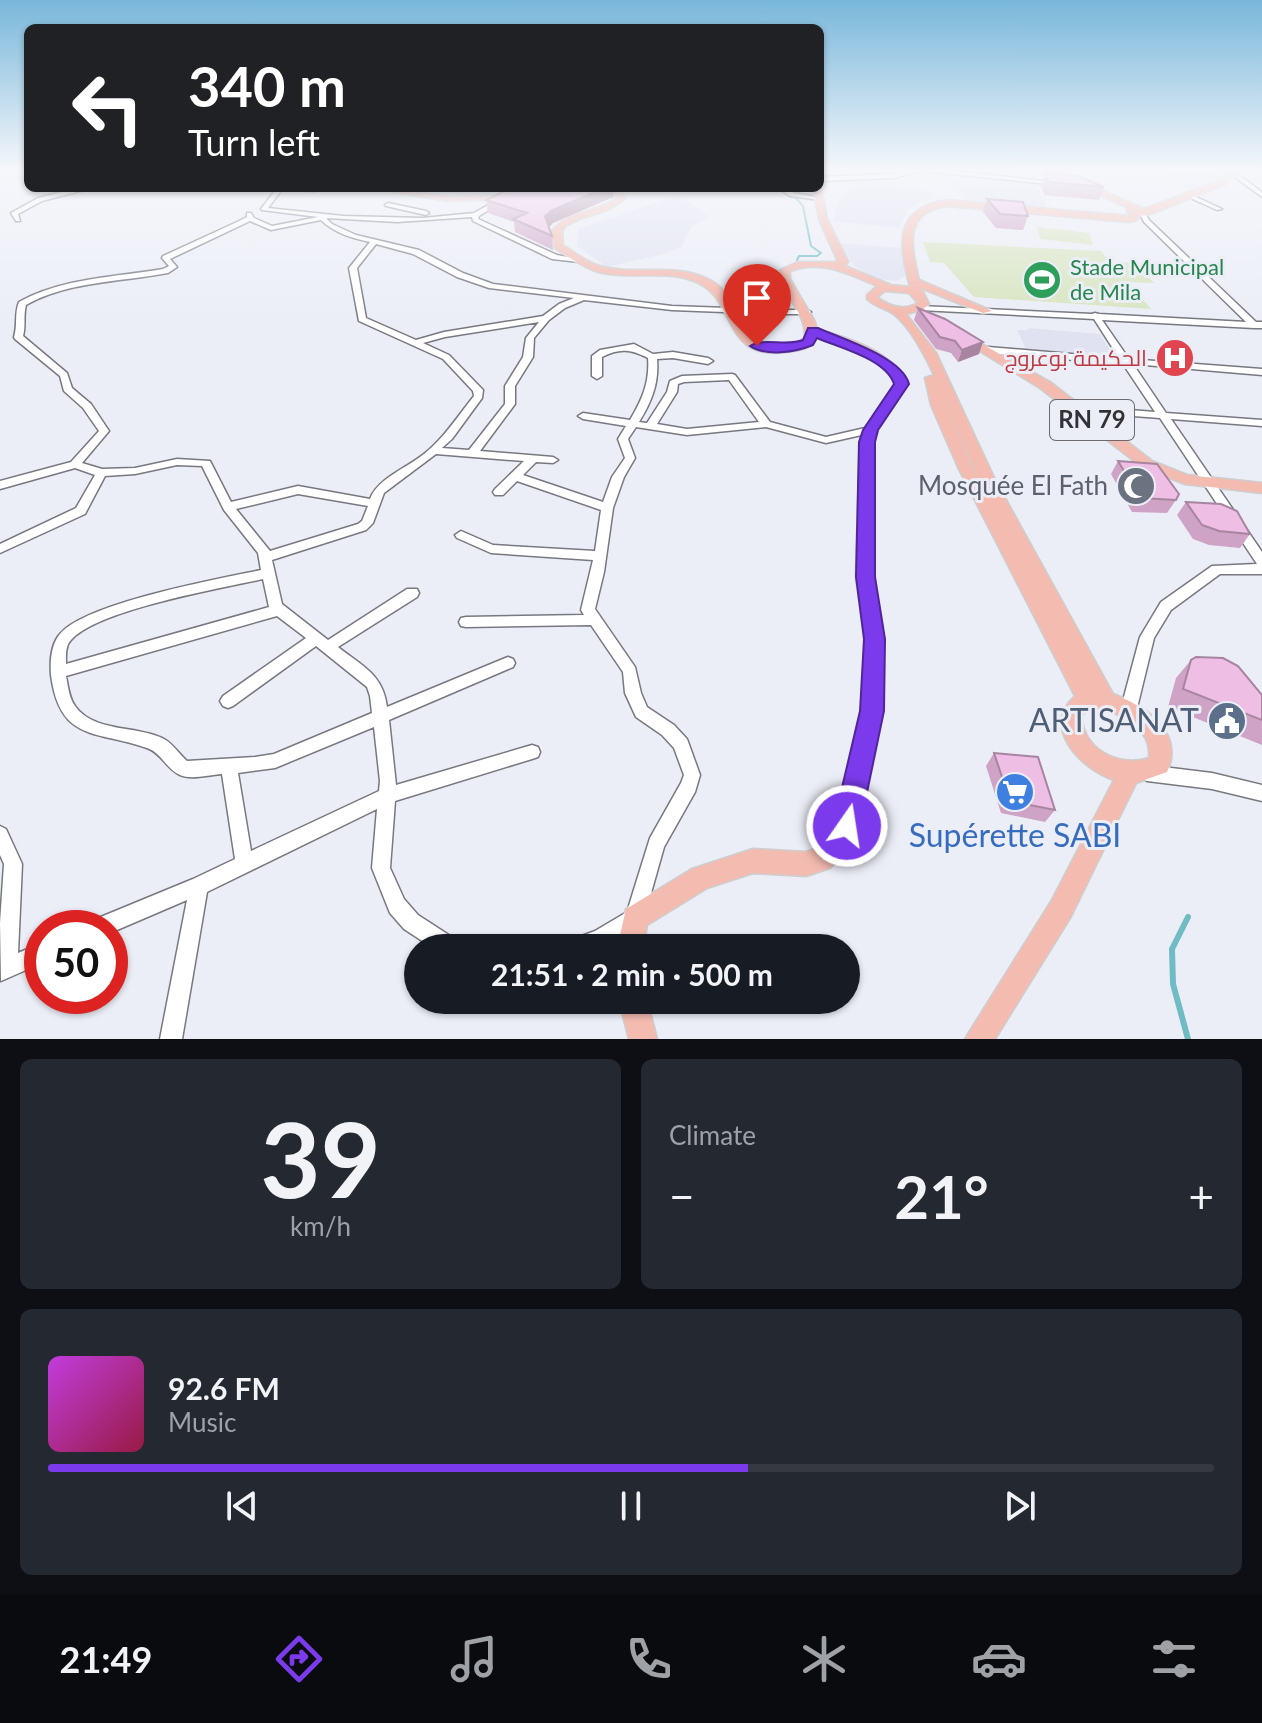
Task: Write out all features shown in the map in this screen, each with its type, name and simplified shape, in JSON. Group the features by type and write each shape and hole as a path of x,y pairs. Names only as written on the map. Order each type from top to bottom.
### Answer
{"main road":[{"path":"582,217 559,226 557,242 564,250 579,260 610,271 703,280 719,290 740,335 757,346 796,348 809,342 810,322"},
{"path":"564,250 565,237 571,225 591,217"},
{"path":"823,217 843,262 840,267"},
{"path":"912,217 908,223 918,295"},
{"path":"632,934 635,918 701,878 753,861 806,864 821,859 840,842 847,826 872,711 874,639 865,561 865,466 871,430 899,391 900,377 883,362 810,322 784,279 785,270 812,263 840,267 891,288 987,311"},
{"path":"861,277 873,301 895,309 930,353 965,452 1097,700"},
{"path":"872,294 891,288"},
{"path":"895,309 918,295"},
{"name":"RN 79","path":"918,295 944,326"},
{"name":"RN 79","path":"895,309 944,326 988,350 1079,409 1147,464 1185,479 1256,487"},
{"path":"1097,700 1129,708 1146,721 1163,752 1159,765 1138,773 1108,768 1077,743 1069,728 1069,715 1075,705 1097,700"},
{"path":"979,1039 1061,909 1138,773"},
{"path":"637,1014 643,1039"}],"street":[{"path":"0,485 75,464 104,431 87,406 67,389 64,375 18,337 22,324 19,316 22,304 33,298 76,287 165,271 173,263 166,258 250,218 271,228 319,217"},
{"path":"322,217 335,228 416,252 460,275 492,286 810,322"},
{"path":"339,217 429,220 453,217"},
{"path":"476,217 484,226 542,252 563,260 579,260"},
{"path":"1143,217 1258,325 1262,333"},
{"path":"266,557 354,531 367,523 379,491 448,437 479,393 446,357 361,317 353,268 374,241"},
{"path":"918,295 954,310 1258,325"},
{"path":"472,454 510,404 510,386 528,357 530,338 546,318 562,306 587,296"},
{"path":"1095,315 1262,562"},
{"path":"415,343 457,332 546,318"},
{"path":"597,376 597,356 603,352 634,347 652,357 668,354 690,361 708,361"},
{"path":"988,350 1262,372"},
{"path":"608,934 635,918 656,844 689,786 692,775 675,736 641,712 633,693 630,671 588,610 607,508 618,477 630,458 623,439 652,389 652,357"},
{"path":"651,425 672,392 673,383 682,379 726,376 737,381 766,424"},
{"path":"1079,409 1262,423"},
{"path":"583,416 699,432 766,424 826,440 855,431 871,430"},
{"path":"433,451 553,460"},
{"path":"499,492 534,458"},
{"path":"75,464 101,473 135,471 177,462 203,461 209,465 228,507 266,557 279,610 373,683 381,717 388,781 381,868 387,889 411,922 429,934"},
{"path":"0,549 81,511 101,473"},
{"path":"515,476 607,508"},
{"path":"228,507 298,490 374,503"},
{"path":"461,535 491,549 600,556"},
{"path":"1129,708 1147,637 1166,606 1217,569 1262,569"},
{"path":"270,573 117,610 91,620 66,636 60,645 58,672 70,712 81,721 153,742 169,750 184,769 229,767 275,761 508,663"},
{"path":"228,701 323,642 412,593"},
{"path":"58,672 279,610"},
{"path":"466,622 593,620"},
{"path":"128,916 199,886 386,796 532,752"},
{"path":"229,767 244,862"},
{"path":"1138,773 1212,781 1262,793"},
{"path":"0,835 13,864 3,970 24,961"},
{"path":"171,1039 199,886"}],"shaded area":[{"path":"613,217 707,217 691,227 682,246 667,253 607,267 577,246 578,229"},
{"path":"834,217 904,217 899,228 833,221"},
{"path":"836,243 904,248 907,275 896,281 878,279 855,267"},
{"path":"1028,328 1100,334 1113,355 1026,349 1017,330"}],"green space":[{"path":"1037,227 1089,233 1093,245 1040,239"},
{"name":"Stade Municipal de Mila","path":"923,242 1101,251 1124,278 1111,262 1136,263 1154,283 1127,282 1151,309 974,297 944,263 930,262"}],"building":[{"path":"546,217 552,236 513,219"},
{"path":"918,308 945,319 983,342 962,350 955,341 940,337"},
{"path":"1118,461 1157,464 1179,494 1176,500 1140,498"},
{"path":"1186,502 1221,504 1237,511 1250,534 1219,531 1202,525"},
{"path":"1196,657 1223,658 1238,666 1262,695 1262,720 1183,689 1191,660"},
{"path":"994,753 1038,757 1055,810 1010,801"}],"waterway":[{"path":"797,260 799,256 817,256 821,253 811,246 805,217"},
{"path":"1188,917 1172,949 1173,984 1188,1039"}],"place":[{"name":"Stade Municipal de Mila","path":"1042,280"},
{"name":"الحكيمة بوعروج","path":"1175,358"},
{"name":"Mosquée El Fath","path":"1136,486"},
{"name":"ARTISANAT","path":"1227,721"},
{"name":"Supérette SABI","path":"1015,792"}],"route":[{"path":"757,346 796,348 809,342 813,331 883,362 900,377 902,384 871,430 867,442 865,577 874,639 872,711 847,826"}]}
